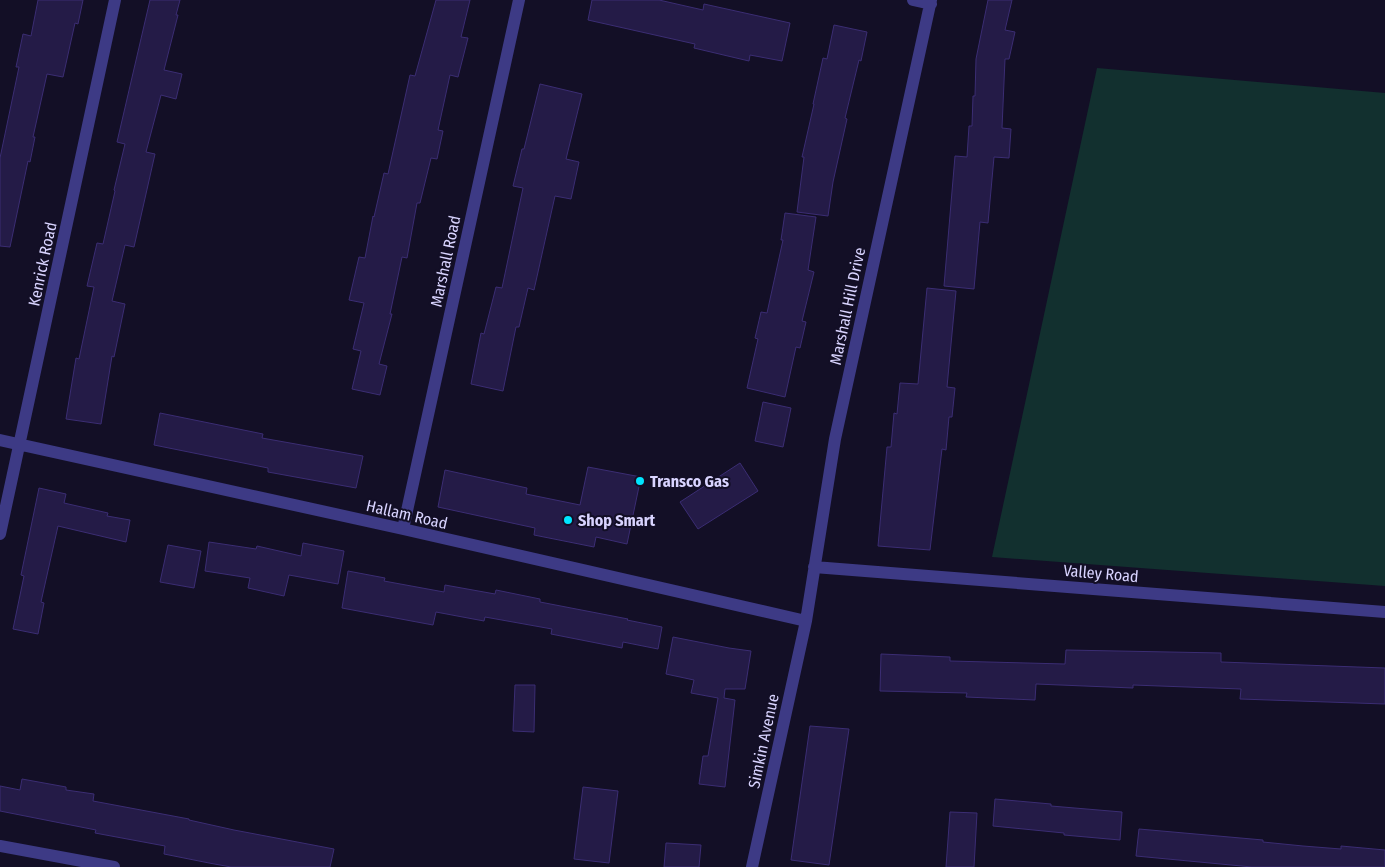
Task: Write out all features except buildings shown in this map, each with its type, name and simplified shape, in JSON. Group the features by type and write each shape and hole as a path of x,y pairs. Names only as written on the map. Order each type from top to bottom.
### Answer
{"street":[{"name":"Kenrick Road","path":"0,534 115,0"},
{"name":"Marshall Road","path":"403,529 519,0"},
{"path":"912,0 931,2"},
{"name":"Marshall Hill Drive","path":"806,621 835,439 931,2"},
{"name":"Hallam Road","path":"0,440 19,446 403,529 806,621"},
{"name":"Valley Road","path":"814,567 1385,612"},
{"name":"Simkin Avenue","path":"752,867 806,621"},
{"path":"0,846 114,867"}],"green space":[{"path":"1097,68 1385,93 1385,586 992,557"}],"place":[{"name":"Transco Gas","path":"640,481"},
{"name":"Shop Smart","path":"568,520"}]}
